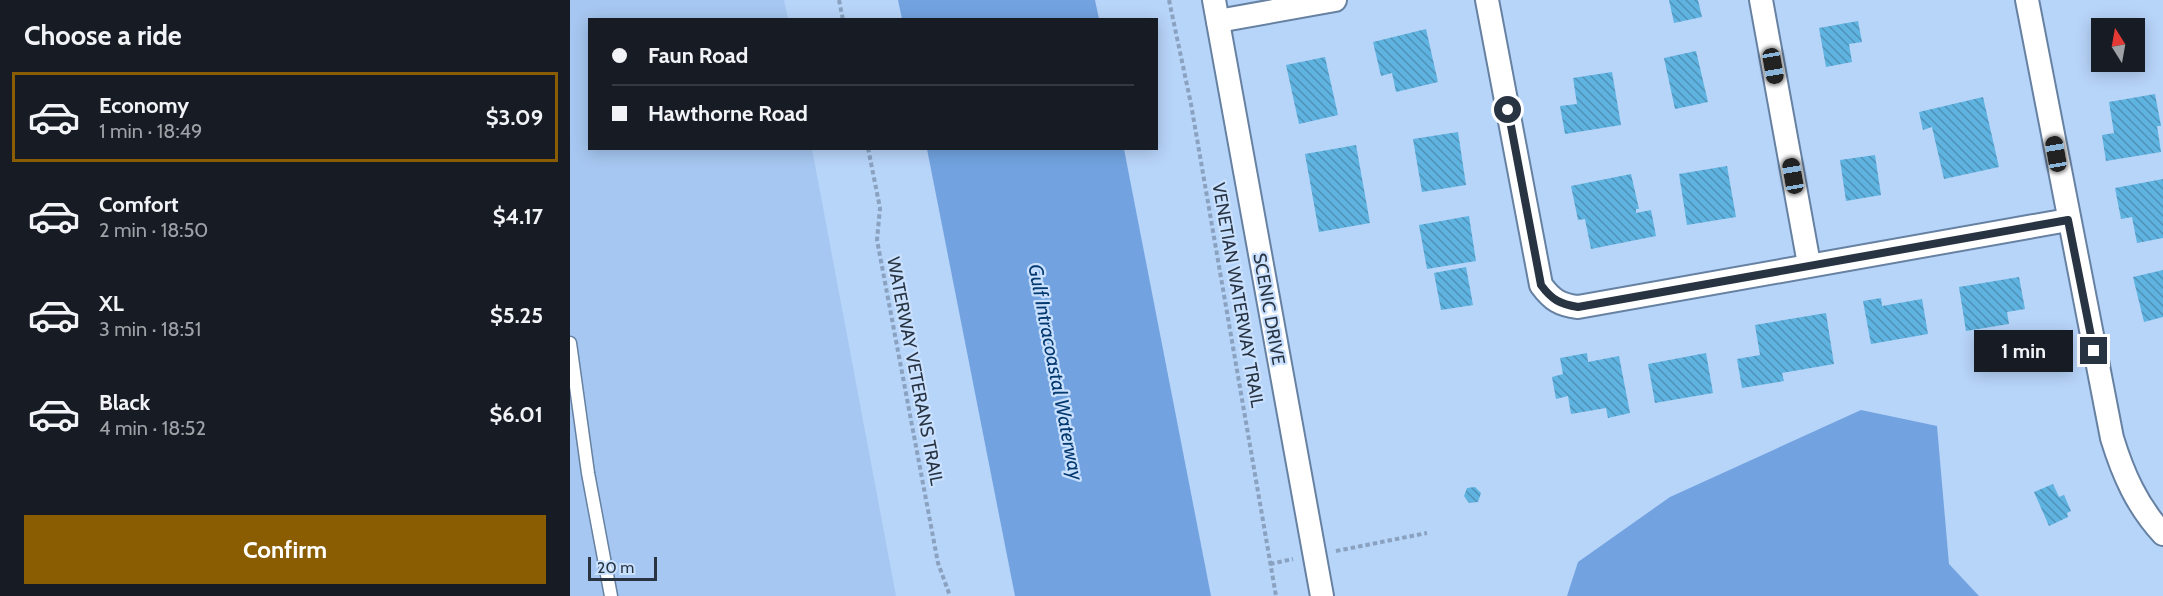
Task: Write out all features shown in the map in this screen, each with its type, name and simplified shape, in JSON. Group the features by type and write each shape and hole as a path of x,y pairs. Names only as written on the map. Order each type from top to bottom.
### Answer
{"street":[{"path":"1216,10 1335,0"},
{"path":"1487,0 1541,285 1551,298 1561,305 1578,307 1809,264 2068,220"},
{"path":"1761,0 1809,264"},
{"path":"2027,0 2068,220 2120,464 2131,490 2150,520 2163,534"},
{"name":"SCENIC DRIVE","path":"1216,10 1322,596"}],"lane":[{"path":"570,343 588,472 611,596"}],"path":[{"path":"839,0 843,18"},
{"name":"VENETIAN WATERWAY TRAIL","path":"1170,0 1191,104 1276,596"},
{"name":"WATERWAY VETERANS TRAIL","path":"868,150 880,208 877,240 879,252 938,563 950,596"},
{"path":"1270,564 1427,533"}],"shaded area":[{"path":"570,0 784,0 788,18 588,18 588,150 812,150 896,596 570,596"}],"water":[{"path":"898,0 1095,0 1099,18 902,18"},
{"name":"Gulf Intracoastal Waterway","path":"927,150 1124,150 1211,596 1015,596"},
{"path":"1861,410 1937,426 1949,564 1979,596 1567,596 1578,562 1670,497"}],"building":[{"path":"1669,0 1698,0 1702,17 1674,23"},
{"path":"1858,21 1862,42 1849,44 1852,62 1826,67 1819,28"},
{"path":"1426,29 1438,82 1396,92 1392,73 1381,76 1373,42"},
{"path":"1696,51 1708,102 1675,109 1664,58"},
{"path":"1325,57 1338,115 1299,124 1286,65"},
{"path":"1612,72 1621,125 1565,134 1560,106 1577,104 1573,78"},
{"path":"2155,94 2161,126 2157,126 2161,152 2106,161 2102,135 2114,133 2109,102"},
{"path":"1983,97 1999,167 1944,179 1932,127 1923,130 1919,112"},
{"path":"1458,132 1466,185 1422,192 1413,139"},
{"path":"1356,145 1370,223 1319,232 1305,154"},
{"path":"1875,155 1881,195 1846,201 1840,160"},
{"path":"1727,166 1736,217 1687,225 1679,174"},
{"path":"1631,174 1639,209 1636,209 1636,213 1651,210 1656,236 1591,249 1585,219 1578,220 1571,186"},
{"path":"2163,179 2163,238 2137,243 2132,217 2121,219 2115,188"},
{"path":"1469,216 1476,261 1427,269 1419,225"},
{"path":"1466,267 1473,305 1441,310 1434,273"},
{"path":"2163,270 2163,317 2144,322 2133,277"},
{"path":"2019,277 2025,309 2007,312 2009,324 1966,331 1959,287"},
{"path":"1881,298 1882,306 1922,299 1928,334 1871,344 1863,301"},
{"path":"1826,313 1834,364 1782,373 1784,381 1742,388 1737,359 1760,355 1755,325"},
{"path":"1587,353 1588,362 1619,356 1630,413 1608,418 1606,408 1571,414 1568,396 1556,399 1552,377 1563,374 1560,358"},
{"path":"1706,353 1713,393 1655,403 1648,364"},
{"path":"2053,484 2059,497 2064,495 2071,511 2067,513 2068,517 2049,526 2034,492"},
{"path":"1475,487 1481,493 1478,502 1469,503 1464,496 1467,488"}],"route":[{"path":"1508,110 1541,285 1551,298 1561,305 1578,307 1809,264 2068,220 2094,351"}]}
